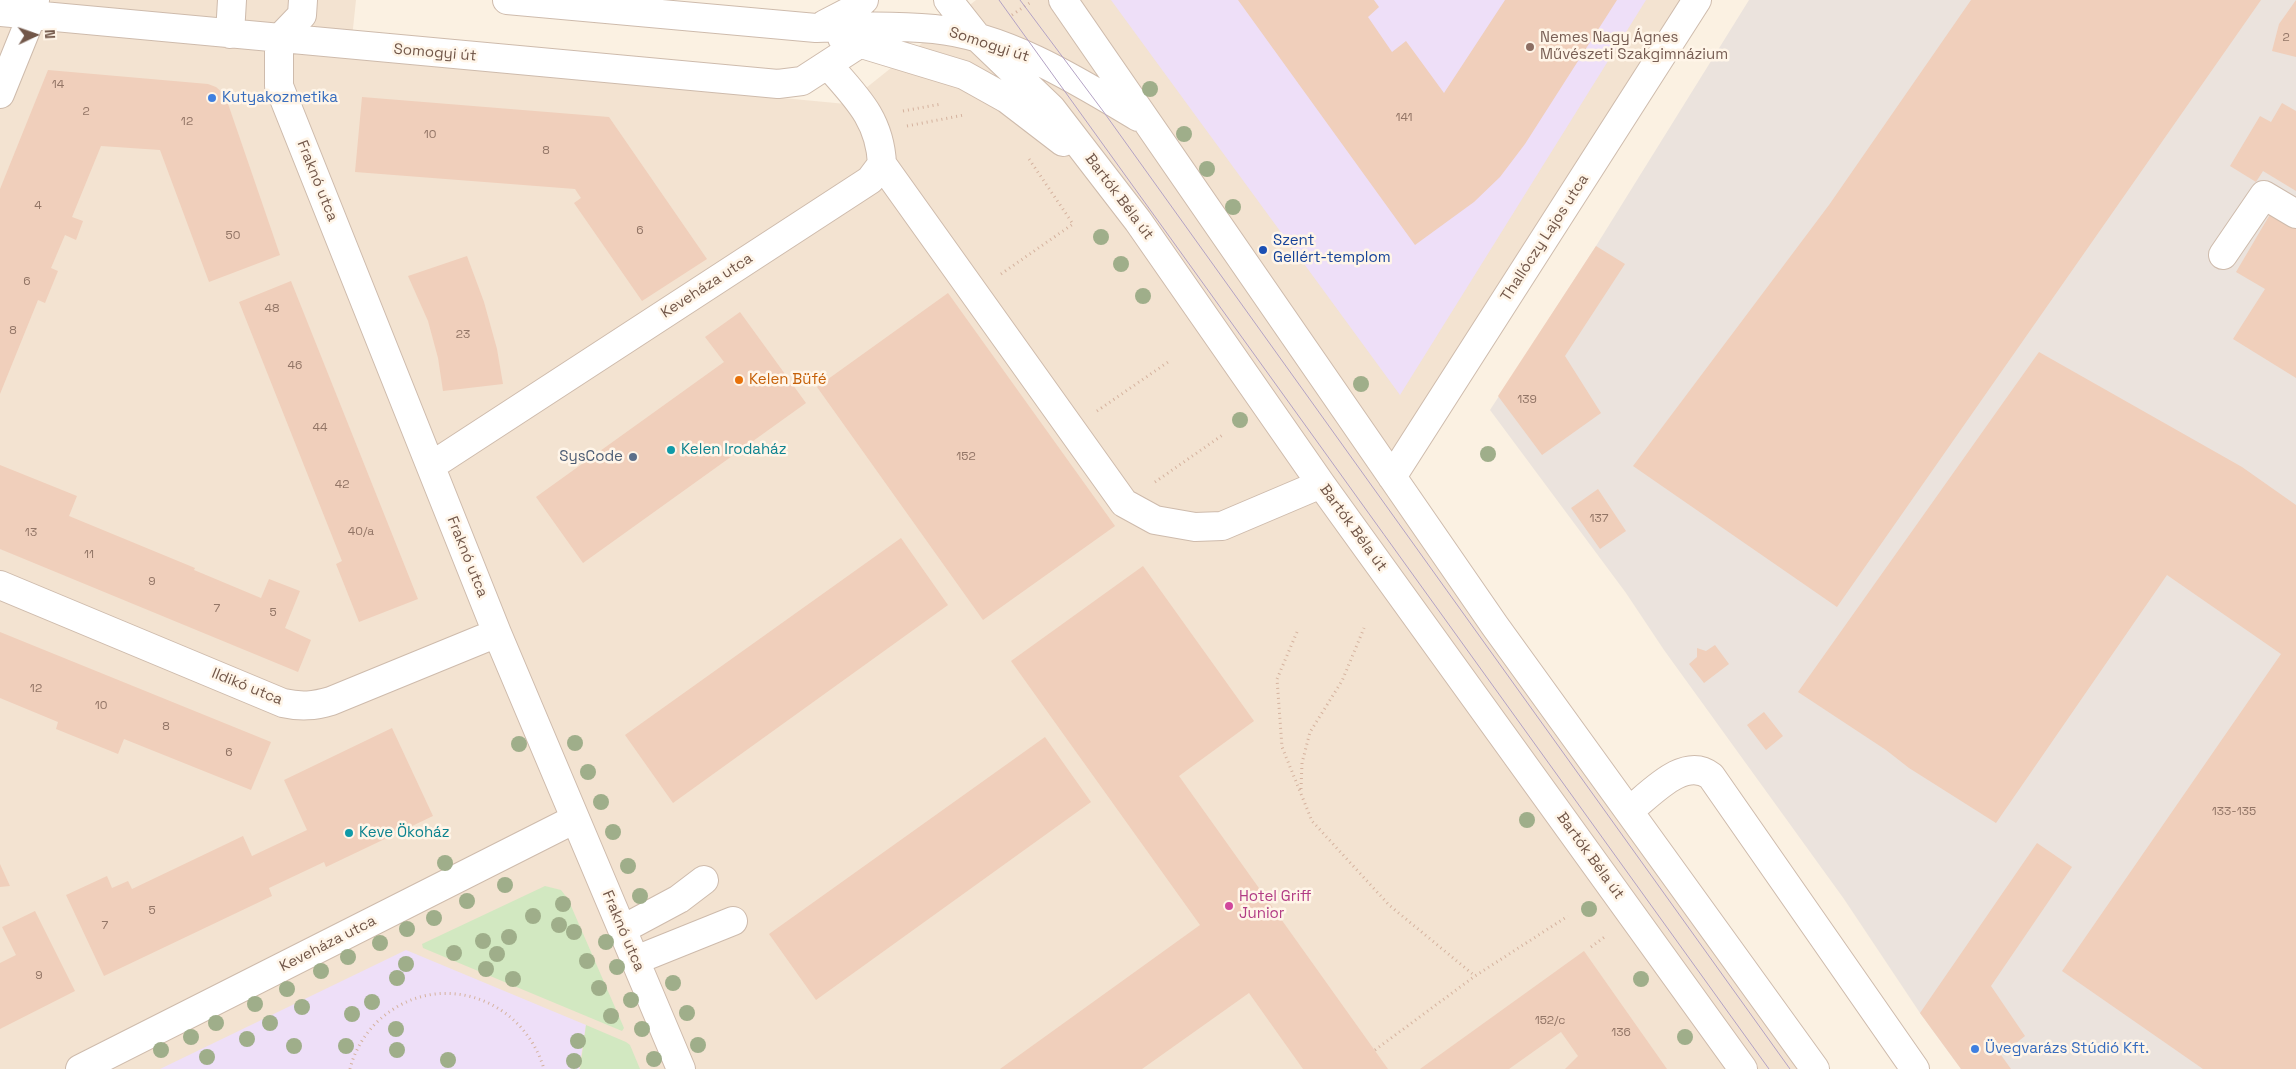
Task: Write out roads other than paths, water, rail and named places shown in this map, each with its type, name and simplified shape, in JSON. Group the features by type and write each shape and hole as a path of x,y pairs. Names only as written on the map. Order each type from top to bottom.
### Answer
{"street":[{"path":"230,34 232,0"},
{"path":"279,39 302,15 303,0"},
{"name":"Somogyi út","path":"507,0 816,28 867,25 936,29 978,38 1047,65 1146,122"},
{"path":"816,28 852,10 864,0"},
{"name":"Bartók Béla út","path":"948,0 978,38 1051,108 1138,221 1321,484 1743,1069"},
{"path":"1063,0 1495,626 1815,1069"},
{"name":"Thallóczy Lajos utca","path":"1392,477 1697,0"},
{"path":"0,94 33,8"},
{"name":"Somogyi út","path":"0,12 33,8 279,39 778,84 802,81 859,44"},
{"name":"Somogyi út","path":"816,28 859,44 964,75 1007,99 1098,169"},
{"name":"Fraknó utca","path":"279,39 279,86 497,633 681,1069"},
{"path":"828,65 864,106 881,144 882,164 1124,503 1155,520 1176,522 1195,527 1222,526 1321,484"},
{"name":"Keveháza utca","path":"431,466 870,180 882,164"},
{"path":"2222,255 2264,194 2296,214"},
{"name":"Ildikó utca","path":"0,585 283,703 298,706 314,706 331,701 497,633"},
{"path":"1629,811 1683,770 1704,771 1711,776 1916,1069"},
{"name":"Keveháza utca","path":"80,1069 575,819"},
{"path":"623,928 679,899 704,880"},
{"path":"636,960 733,921"}],"tram line":[{"path":"999,0 1769,1069"},
{"path":"1020,0 1103,111 1790,1069"}],"place":[{"name":"Nemes Nagy Ágnes Művészeti Szakgimnázium","path":"1530,47"},
{"name":"Kutyakozmetika","path":"212,98"},
{"name":"Szent Gellért-templom","path":"1263,250"},
{"name":"Kelen Büfé","path":"739,380"},
{"name":"Kelen Irodaház","path":"671,450"},
{"name":"SysCode","path":"633,457"},
{"name":"Keve Ökoház","path":"349,833"},
{"name":"Hotel Griff Junior","path":"1229,906"},
{"name":"Üvegvarázs Stúdió Kft.","path":"1975,1049"}]}
